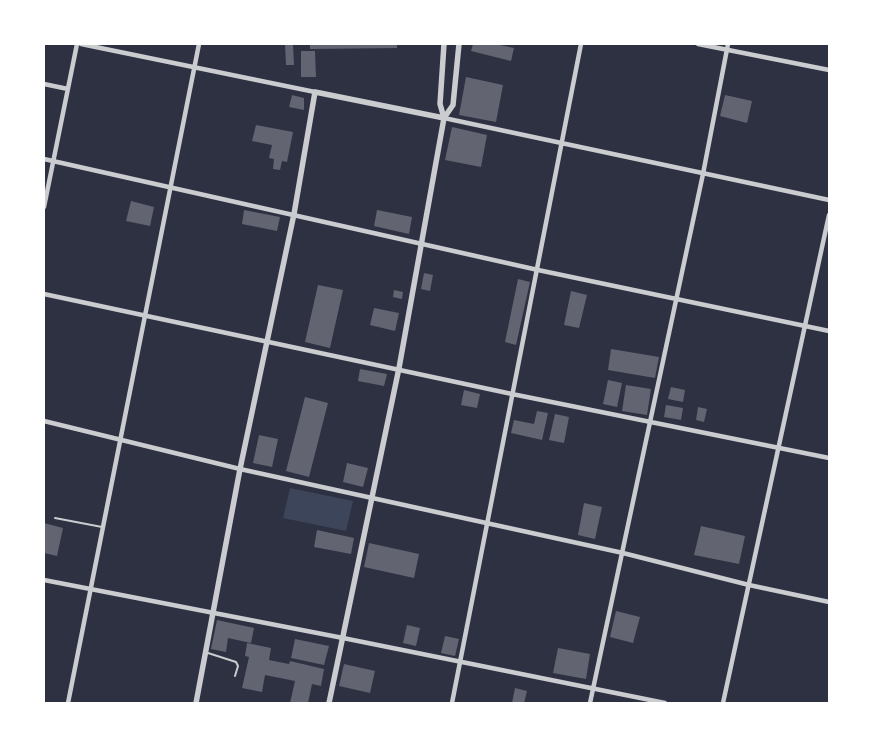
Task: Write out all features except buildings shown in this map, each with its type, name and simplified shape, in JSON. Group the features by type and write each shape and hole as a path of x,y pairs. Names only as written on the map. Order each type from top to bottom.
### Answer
{"street":[{"path":"44,207 79,44 562,142 829,200"},
{"path":"68,703 143,315 199,44"},
{"path":"444,44 440,104 444,118"},
{"path":"329,703 374,499 444,118 453,105 460,44"},
{"path":"452,703 581,44"},
{"path":"698,44 829,70"},
{"path":"590,703 703,174 728,44"},
{"path":"44,84 68,90"},
{"path":"196,703 240,469 294,214 315,92"},
{"path":"44,159 538,270 829,332"},
{"path":"723,703 829,215"},
{"path":"44,294 399,368 512,394 829,458"},
{"path":"44,421 240,469 623,553 749,585 829,602"},
{"path":"44,580 665,703"}],"lane":[{"path":"55,518 103,527"},
{"path":"206,653 236,662 238,666 235,676"}],"shaded area":[{"path":"290,488 353,501 346,531 283,518"}]}
